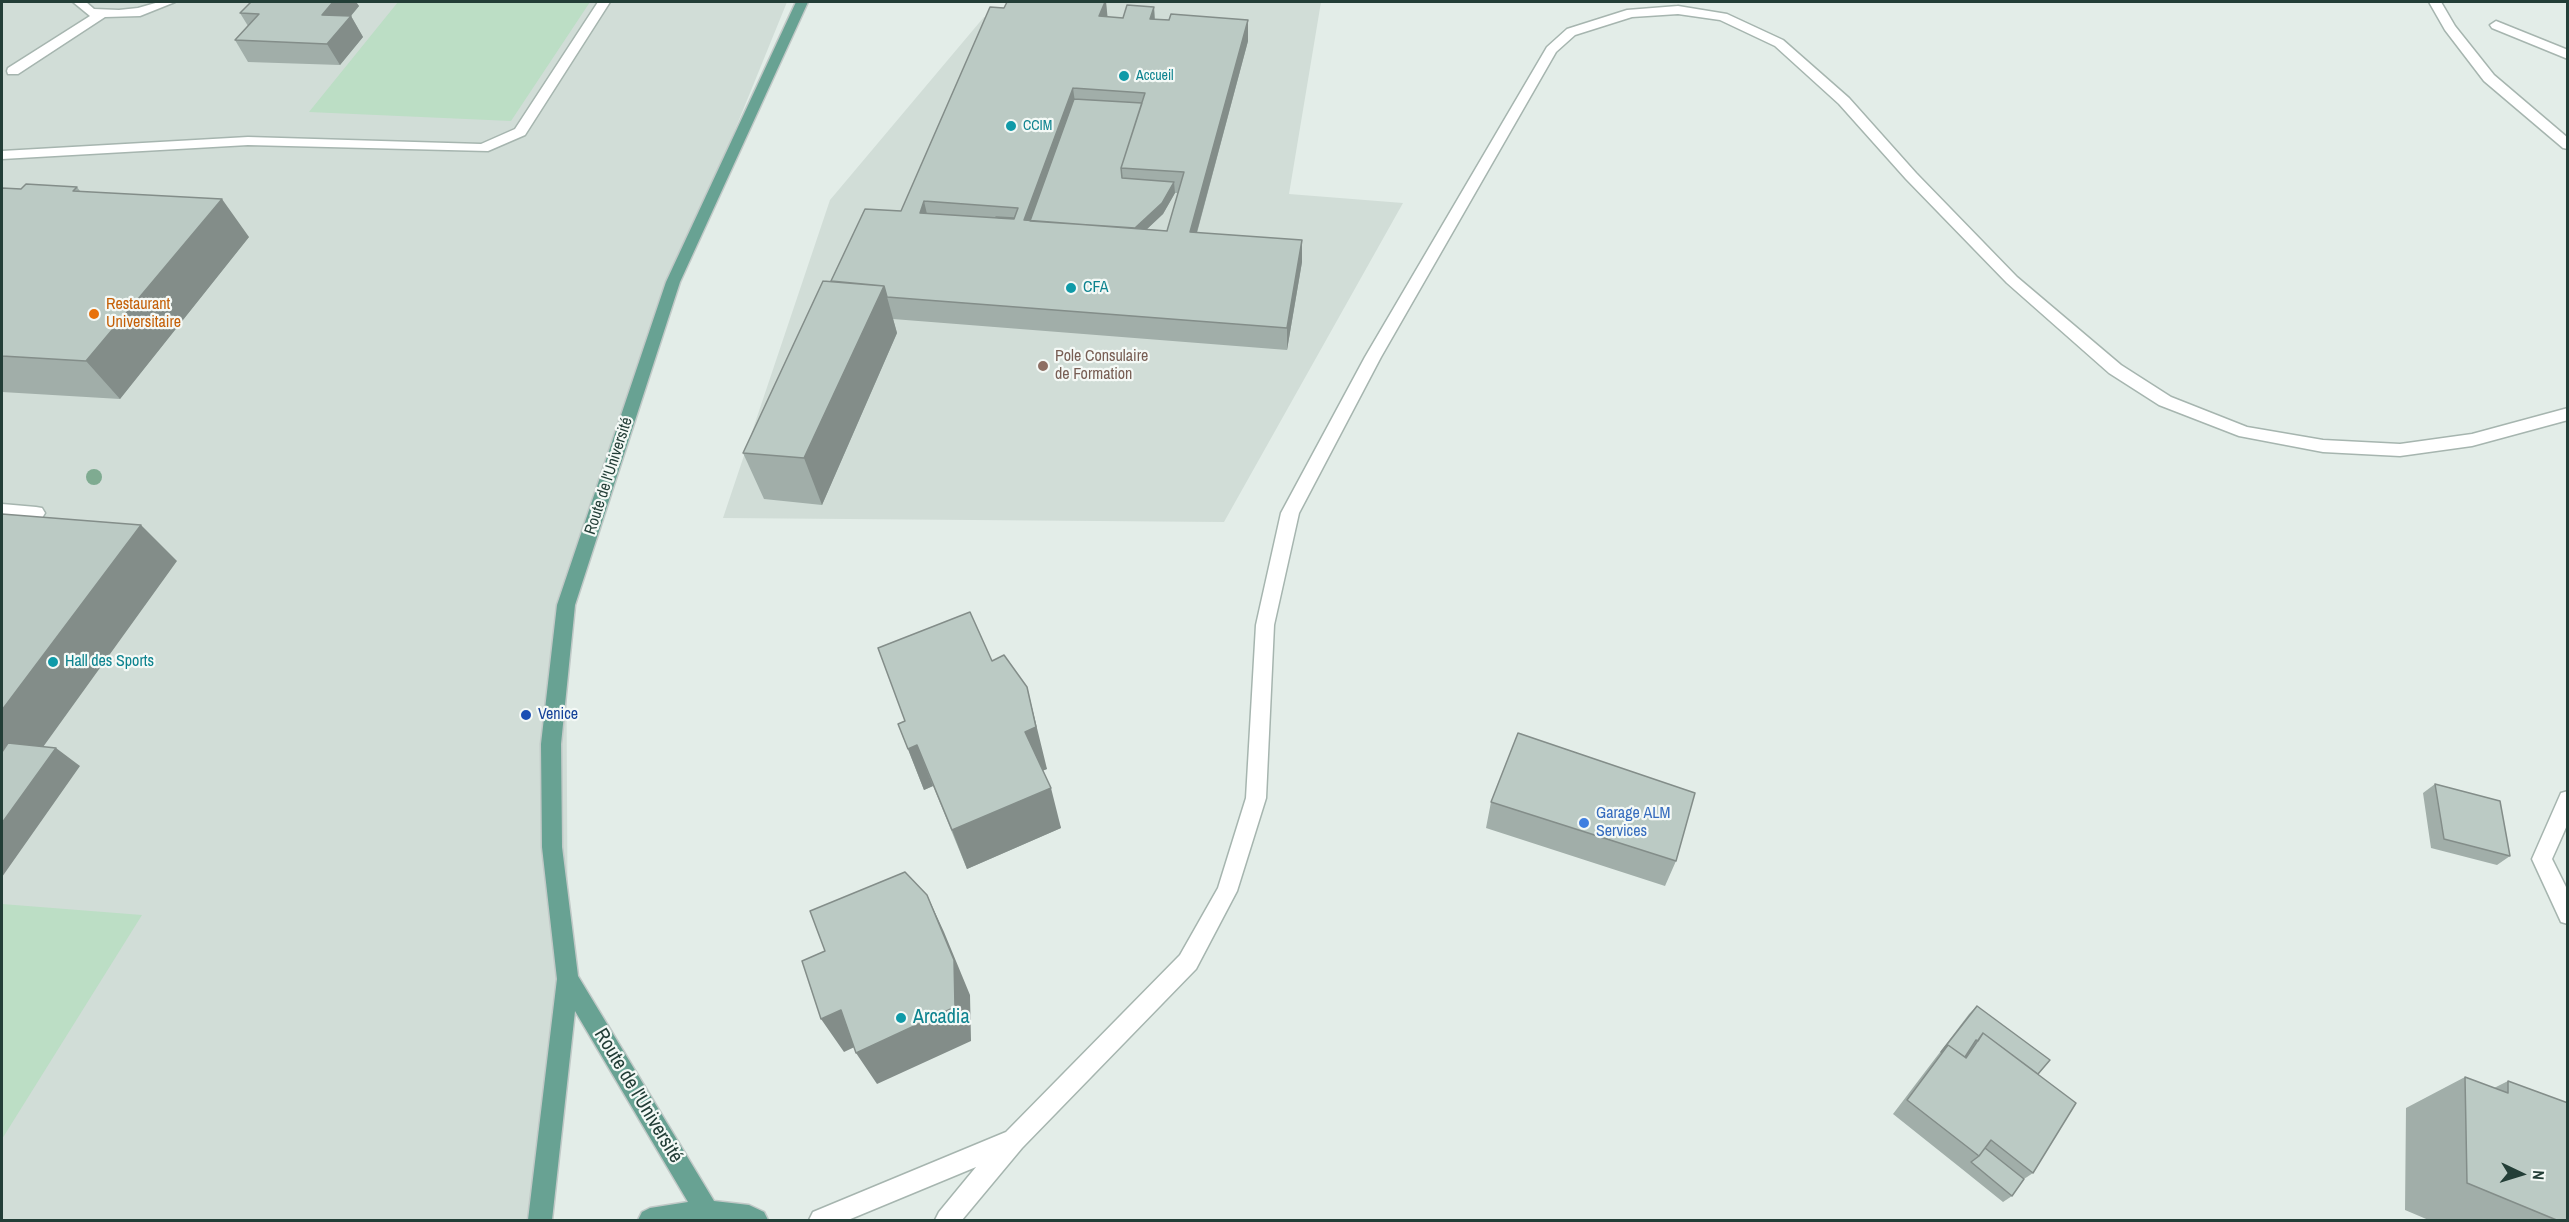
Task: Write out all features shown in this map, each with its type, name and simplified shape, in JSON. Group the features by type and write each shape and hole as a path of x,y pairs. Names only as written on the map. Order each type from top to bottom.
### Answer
{"main road":[{"name":"Route de l'Université","path":"540,1221 568,979 552,847 551,744 566,605 673,282 802,2"},
{"name":"Route de l'Université","path":"568,979 707,1212"},
{"path":"651,1221 662,1217 707,1212 749,1217 756,1221"}],"street":[{"path":"101,14 13,71 82,5 101,14 140,12 169,2"},
{"path":"2,155 248,141 483,148 520,132 604,2"},
{"path":"2435,2 2449,27 2489,78 2568,146"},
{"path":"947,1221 1014,1140 1188,962 1227,891 1256,798 1265,625 1290,513 1373,357 1551,50 1571,32 1631,13 1678,10 1723,17 1779,43 1844,101 1911,176 2012,280 2115,369 2165,401 2235,428 2323,446 2400,450 2472,440 2568,414"},
{"path":"2496,25 2568,55"},
{"path":"2,510 36,513"},
{"path":"2568,799 2542,859 2568,915"},
{"path":"821,1221 1014,1140"}],"shaded area":[{"path":"2,2 787,2 673,282 566,605 568,979 540,1220 2,1220"},
{"name":"Pole Consulaire de Formation","path":"1041,2 1321,2 1289,194 1403,203 1224,522 723,518 830,200 984,17"}],"green space":[{"path":"398,2 590,2 511,121 309,112"},
{"path":"2,904 142,915 2,1139"}],"building":[{"path":"251,2 333,2 322,15 351,16 327,44 235,40 259,14 240,13"},
{"path":"1007,2 1105,2 1099,16 1123,18 1127,5 1154,7 1150,19 1169,20 1171,14 1248,20 1190,232 1302,240 1287,328 887,297 884,286 831,281 865,209 901,211 990,7 1004,8","holes":["1073,88 1145,93 1121,168 1184,172 1167,231 1024,220","924,201 1018,208 1014,219 920,213"]},
{"path":"1074,99 1142,103 1121,168 1122,178 1174,182 1162,203 1135,228 1030,221"},
{"path":"26,184 77,187 73,191 222,199 86,361 2,356 2,188 21,189"},
{"path":"823,281 884,286 804,458 743,453"},
{"path":"2,514 141,525 2,710"},
{"path":"970,612 992,661 1004,655 1027,687 1036,727 1025,732 1051,788 952,830 917,745 908,749 898,724 905,721 878,648"},
{"path":"1518,733 1695,793 1676,861 1491,802"},
{"path":"8,743 56,748 2,823 2,752"},
{"path":"2435,784 2500,801 2510,856 2444,839"},
{"name":"Arcadia","path":"905,872 927,895 954,960 955,1007 856,1053 841,1010 821,1019 802,961 825,951 810,911"},
{"path":"1977,1006 2050,1060 2038,1074 1983,1033 1965,1057 1948,1045 1941,1052"},
{"path":"1983,1033 2076,1103 2033,1173 1991,1140 1979,1156 1907,1100 1948,1045 1966,1058"},
{"path":"2465,1077 2508,1093 2508,1081 2568,1103 2568,1221 2559,1221 2467,1183"},
{"path":"1985,1148 2024,1179 2012,1196 1971,1162"}],"place":[{"name":"Accueil","path":"1124,76"},
{"name":"CCIM","path":"1011,126"},
{"name":"CFA","path":"1071,288"},
{"name":"Restaurant Universitaire","path":"94,314"},
{"name":"Pole Consulaire de Formation","path":"1043,366"},
{"name":"Hall des Sports","path":"53,662"},
{"name":"Venice","path":"526,715"},
{"name":"Garage ALM Services","path":"1584,823"},
{"name":"Arcadia","path":"901,1018"}]}
